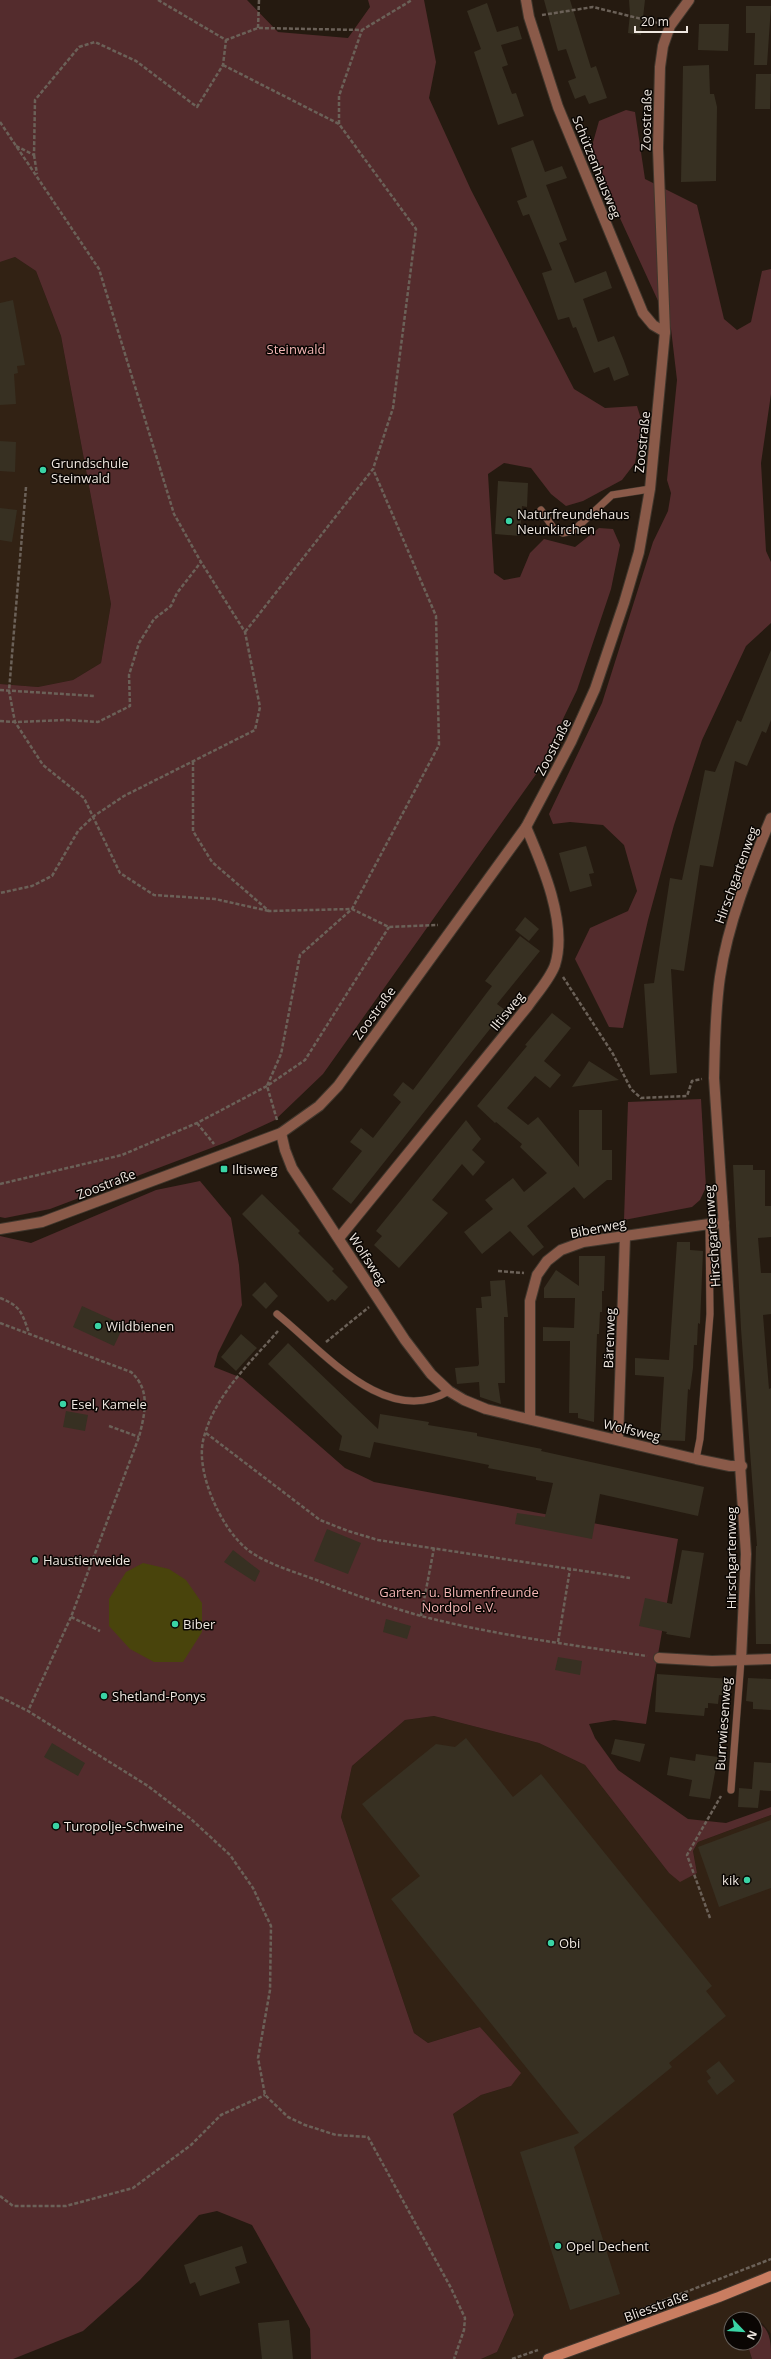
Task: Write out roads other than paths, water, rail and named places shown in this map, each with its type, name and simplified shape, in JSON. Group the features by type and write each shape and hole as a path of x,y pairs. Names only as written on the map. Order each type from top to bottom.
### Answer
{"main road":[{"name":"Bliesstraße","path":"548,2359 719,2297 771,2276"}],"street":[{"name":"Schützenhausweg","path":"526,0 529,17 558,107 643,313 653,325 665,332"},
{"name":"Zoostraße","path":"0,1229 42,1222 221,1154 281,1133 314,1110 338,1086 454,924 526,827 571,742 595,689 640,552 650,489 665,332 658,148 660,67 663,46 670,26 690,0"},
{"name":"Hirschgartenweg","path":"741,1660 746,1554 742,1466 714,1078 720,977 732,919 767,840 771,818"},
{"name":"Iltisweg","path":"339,1238 528,1006 555,965 559,941 556,913 540,862 526,827"},
{"name":"Wolfsweg","path":"281,1133 284,1150 292,1168 409,1345 431,1374 449,1391 464,1400 486,1409 696,1459 730,1466 742,1466"},
{"name":"Biberweg","path":"530,1419 530,1301 537,1275 547,1261 561,1250 583,1242 724,1223"},
{"name":"Bärenweg","path":"618,1440 625,1236"},
{"name":"Burrwiesenweg","path":"659,1658 712,1661 771,1659"}],"lane":[{"path":"541,510 554,529 563,533 573,531 612,495 650,489"},
{"name":"Hirschgartenweg","path":"696,1459 700,1439 710,1314 709,1224"},
{"path":"277,1314 350,1376 383,1395 402,1401 436,1399 449,1391"},
{"name":"Burrwiesenweg","path":"731,1790 741,1660"}],"place":[{"name":"Grundschule Steinwald","path":"43,470"},
{"name":"Naturfreundehaus Neunkirchen","path":"509,521"},
{"name":"Iltisweg","path":"224,1169"},
{"name":"Wildbienen","path":"98,1326"},
{"name":"Esel, Kamele","path":"63,1404"},
{"name":"Haustierweide","path":"35,1560"},
{"name":"Biber","path":"175,1624"},
{"name":"Shetland-Ponys","path":"104,1696"},
{"name":"Turopolje-Schweine","path":"56,1826"},
{"name":"kik","path":"747,1880"},
{"name":"Obi","path":"551,1943"},
{"name":"Opel Dechent","path":"558,2246"}],"park label":[{"name":"Steinwald","path":"296,349"},
{"name":"Garten- u. Blumenfreunde Nordpol e.V.","path":"459,1600"}]}
